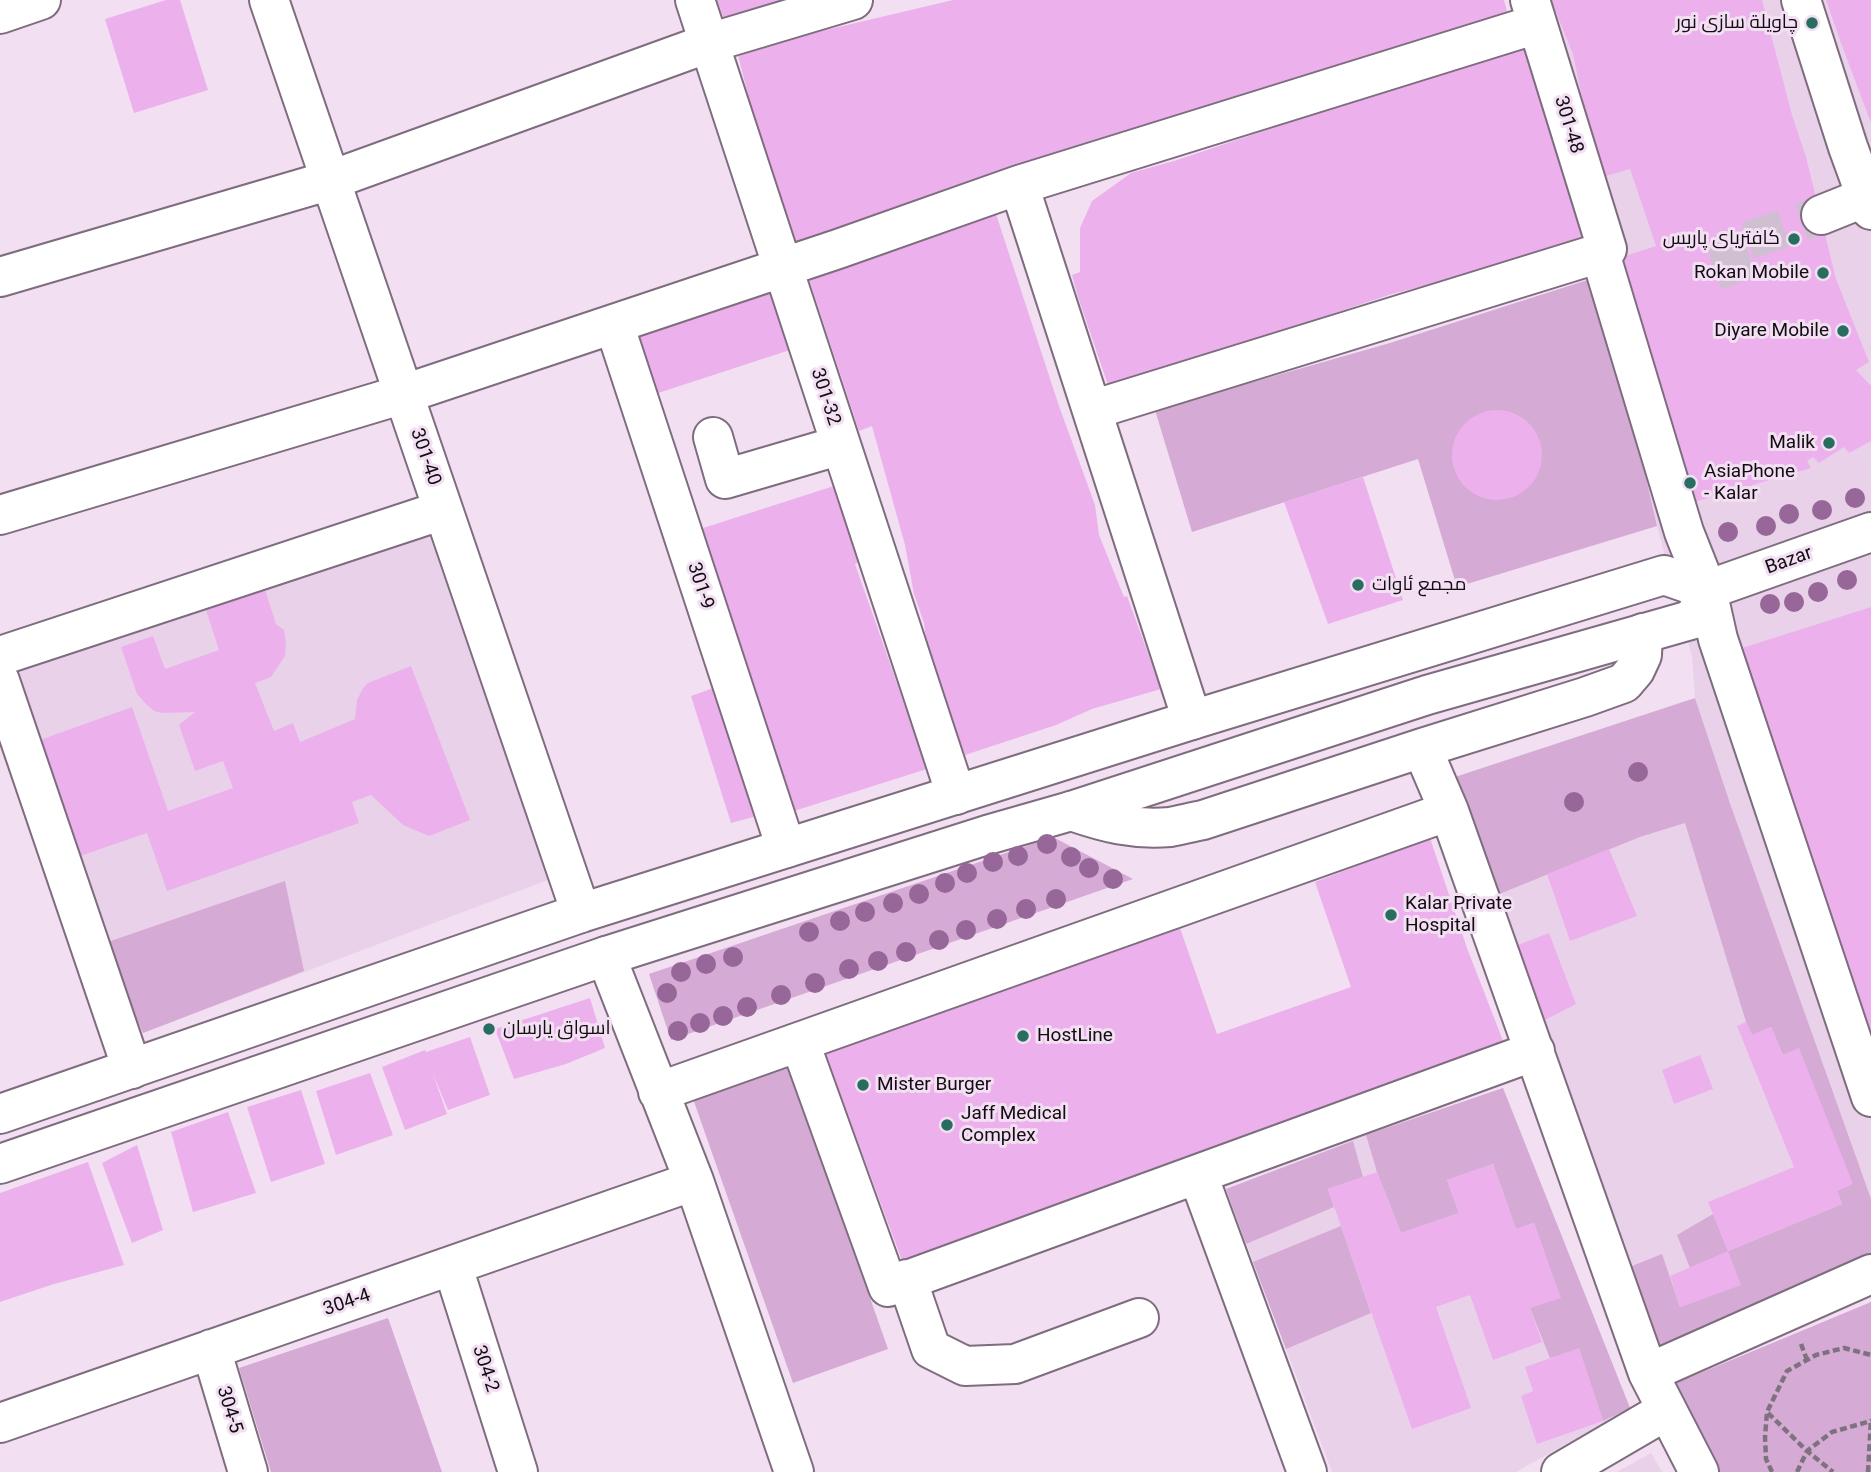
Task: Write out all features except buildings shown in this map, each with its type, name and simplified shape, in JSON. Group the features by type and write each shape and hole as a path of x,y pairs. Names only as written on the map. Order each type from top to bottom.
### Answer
{"street":[{"path":"0,13 41,0"},
{"name":"301-40","path":"269,0 581,913"},
{"name":"301-32","path":"695,0 841,445 967,791 989,809 987,835"},
{"path":"0,278 331,180 709,43 853,0"},
{"path":"1801,0 1860,144 1869,203 1821,215"},
{"path":"0,516 404,394 1534,12"},
{"name":"301-48","path":"1534,12 1684,532 1707,590 1718,639 1871,1097"},
{"path":"1019,185 1192,720"},
{"path":"1092,410 1603,251"},
{"name":"301-9","path":"614,324 786,848"},
{"path":"713,437 725,479 841,445"},
{"path":"0,656 443,510"},
{"name":"Bazar","path":"1707,590 1871,532"},
{"path":"0,1114 581,913 1192,720 1664,575 1707,590 1694,619 1427,695 1071,811 606,956 0,1164"},
{"path":"1071,811 1108,824 1139,827 1171,827 1203,820 1624,683 1635,670 1642,655 1643,633"},
{"path":"0,681 132,1069"},
{"path":"1422,748 1449,811 1648,1373 1699,1472"},
{"path":"658,1091 1449,811"},
{"path":"606,956 694,1181 793,1472"},
{"path":"800,1042 888,1287 1535,1051"},
{"path":"1198,1175 1307,1472"},
{"name":"304-4","path":"0,1423 694,1181"},
{"name":"304-2","path":"453,1267 518,1472"},
{"path":"1648,1373 1871,1274"},
{"path":"907,1279 931,1349 965,1366 1015,1364 1139,1318"},
{"name":"304-5","path":"211,1349 247,1472"},
{"path":"1560,1472 1667,1410"}],"path":[{"path":"1772,1472 1766,1459 1767,1412 1787,1371 1816,1355 1844,1349 1871,1355"},
{"path":"1767,1412 1833,1472"},
{"path":"1797,1472 1807,1451 1832,1432 1871,1420 1868,1472"}],"shaded area":[{"path":"1545,0 1871,0 1871,1260 1658,1357 1497,895 1640,837 1732,808 1695,698 1692,657 1657,526"},
{"path":"1600,276 1657,526 1457,587 1418,459 1192,532 1155,410 1390,343"},
{"path":"429,529 548,880 143,1033 102,944 80,856 10,655"},
{"path":"1695,698 1871,1199 1871,1260 1658,1357 1627,1268 1662,1254 1680,1307 1740,1285 1690,1268 1677,1235 1713,1214 1728,1251 1842,1204 1837,1191 1852,1184 1798,1049 1783,1055 1771,1027 1752,1035 1685,823 1640,837 1497,895 1455,777"},
{"path":"1053,837 1133,879 671,1040 649,974"},
{"path":"285,881 304,971 143,1033 102,944"},
{"path":"787,1062 888,1349 793,1383 692,1096"},
{"path":"1503,1088 1630,1408 1516,1472 1332,1472 1226,1189 1366,1135"},
{"path":"1503,1088 1630,1408 1603,1421 1579,1349 1550,1358 1530,1308 1560,1297 1534,1223 1516,1229 1493,1164 1447,1180 1459,1213 1401,1233 1377,1172 1366,1135"},
{"path":"1353,1141 1363,1177 1328,1189 1334,1207 1246,1244 1226,1189"},
{"path":"1341,1226 1371,1313 1286,1349 1253,1262"},
{"path":"1871,1302 1871,1472 1714,1472 1669,1386"},
{"path":"388,1318 442,1472 271,1472 239,1368"},
{"path":"1651,1453 1662,1472 1617,1472"}],"tunnel":[{"path":"1739,283 1728,252 1730,247 1821,215"}],"place":[{"name":"چاويلة سازى نور","path":"1812,23"},
{"name":"کافتریای پاریس","path":"1794,239"},
{"name":"Rokan Mobile","path":"1823,273"},
{"name":"Diyare Mobile","path":"1843,331"},
{"name":"Malik","path":"1829,443"},
{"name":"AsiaPhone - Kalar","path":"1690,483"},
{"name":"مجمع ئاوات","path":"1358,585"},
{"name":"Kalar Private Hospital","path":"1391,915"},
{"name":"اسواق يارسان","path":"489,1029"},
{"name":"HostLine","path":"1023,1036"},
{"name":"Mister Burger","path":"863,1085"},
{"name":"Jaff Medical Complex","path":"947,1125"}]}
